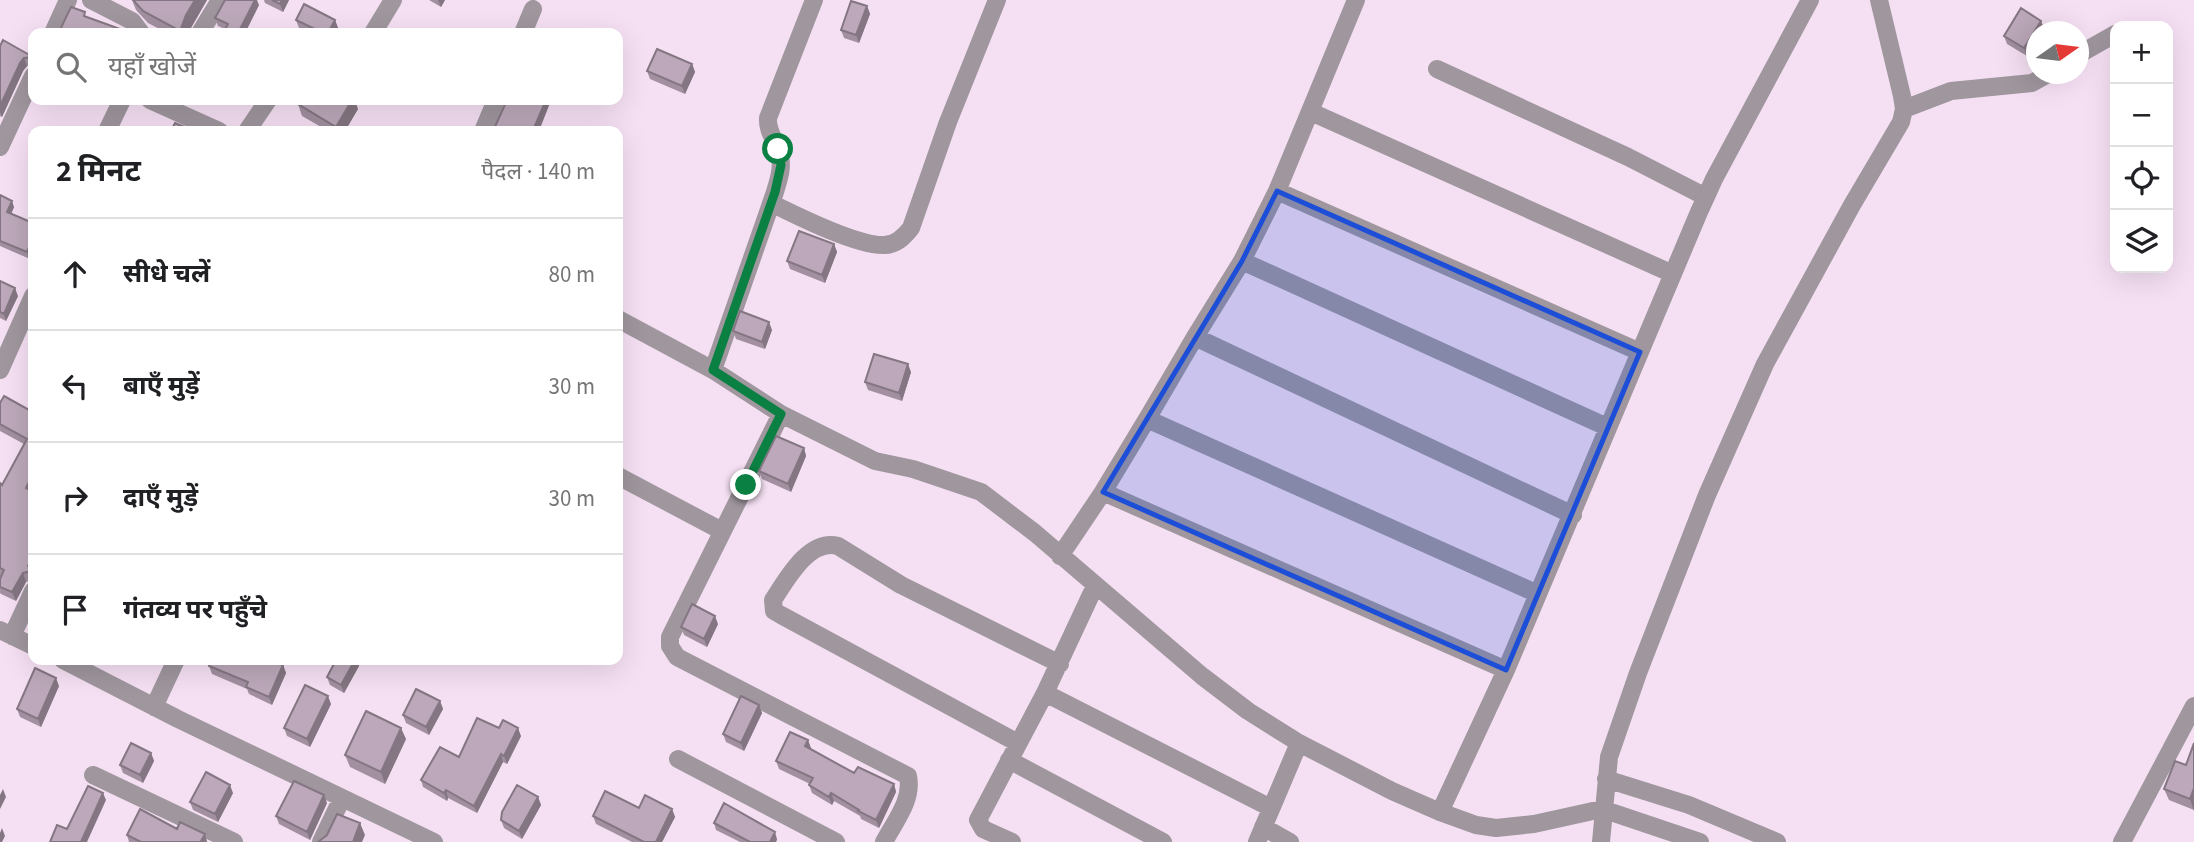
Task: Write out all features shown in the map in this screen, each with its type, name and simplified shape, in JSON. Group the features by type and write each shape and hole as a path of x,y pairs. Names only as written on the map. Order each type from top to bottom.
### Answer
{"street":[{"path":"55,28 68,0"},
{"path":"91,0 113,4 138,28"},
{"path":"203,28 220,0"},
{"path":"376,28 393,0"},
{"path":"713,370 771,203 781,165 778,149 770,136 768,118 814,0"},
{"path":"771,203 867,243 886,245 904,237 911,228 948,122 997,0"},
{"path":"1060,556 1103,492 1242,261 1277,191 1356,0"},
{"path":"1440,812 1506,670 1706,197 1810,0"},
{"path":"1601,842 1602,808 1609,757 1707,495 1765,364 1901,122 1904,109 1879,0"},
{"path":"525,28 533,9"},
{"path":"2089,49 2110,37"},
{"path":"1437,69 1628,157 1706,197"},
{"path":"1904,109 1951,91 2026,84"},
{"path":"0,147 28,87"},
{"path":"109,126 120,105"},
{"path":"161,105 208,126"},
{"path":"250,126 265,105"},
{"path":"486,126 494,105"},
{"path":"1311,112 1673,274"},
{"path":"1277,191 1640,352"},
{"path":"1242,261 1607,427"},
{"path":"0,370 28,307"},
{"path":"623,324 713,370 781,414 875,461 913,469 981,492 1035,533 1202,676 1248,711 1299,743 1392,791 1499,835 1602,808 1700,842"},
{"path":"1195,337 1573,515"},
{"path":"781,414 670,637 672,651 677,657 908,776 911,789 908,798 884,842"},
{"path":"1147,419 1538,593"},
{"path":"623,479 722,531"},
{"path":"1103,492 1506,670"},
{"path":"1018,743 774,611 773,600 813,549 828,543 838,546 901,585 1060,664"},
{"path":"1012,842 983,829 978,820 1060,664 1095,586"},
{"path":"28,599 6,633 28,644"},
{"path":"73,665 434,842"},
{"path":"154,707 174,665"},
{"path":"1045,693 1271,808"},
{"path":"2122,842 2194,706"},
{"path":"1290,842 1260,835 1299,743"},
{"path":"678,759 836,842"},
{"path":"1009,760 1163,842"},
{"path":"93,775 234,842"},
{"path":"1606,779 1689,805 1777,842"},
{"path":"321,842 342,798"}],"highlighted area":[{"path":"1277,191 1640,352 1506,670 1103,492 1242,261"}],"building":[{"path":"133,0 195,0 181,28 174,28 143,11"},
{"path":"225,0 255,0 241,28 226,28 228,24 215,18"},
{"path":"851,1 867,6 856,35 841,30"},
{"path":"304,4 335,20 331,28 313,28 296,20"},
{"path":"71,7 85,12 84,16 117,28 61,28"},
{"path":"2021,8 2041,21 2026,21 2024,48 2004,36"},
{"path":"3,40 28,54 28,58 20,63 0,106 0,46"},
{"path":"657,49 692,64 682,86 647,71"},
{"path":"300,105 349,105 334,126"},
{"path":"505,105 544,105 535,126 495,126"},
{"path":"0,195 12,201 7,212 28,221 28,250 27,252 0,241"},
{"path":"799,231 834,244 822,275 787,261"},
{"path":"0,281 15,288 4,314 0,312"},
{"path":"740,311 769,322 762,342 733,331"},
{"path":"874,354 908,364 899,393 865,382"},
{"path":"4,396 28,409 28,572 23,573 12,592 0,587 4,570 0,568 0,483 2,485 27,439 0,424 0,403"},
{"path":"776,436 804,448 788,484 759,471"},
{"path":"692,604 715,616 704,639 681,627"},
{"path":"283,665 269,697 246,687 248,682 209,666"},
{"path":"333,665 352,665 341,685 327,677"},
{"path":"35,668 56,678 38,719 17,709"},
{"path":"305,685 328,696 307,739 284,728"},
{"path":"416,689 440,701 426,727 403,715"},
{"path":"741,696 759,705 741,743 723,734"},
{"path":"366,711 401,728 381,772 345,755"},
{"path":"477,718 499,728 503,720 518,728 474,806 421,780 440,747 459,757"},
{"path":"790,732 808,740 805,746 854,773 858,767 894,784 876,820 831,793 829,797 809,785 813,778 776,761"},
{"path":"131,743 151,753 140,775 120,765"},
{"path":"2194,743 2194,788 2190,799 2164,789 2175,761 2186,765"},
{"path":"206,772 230,785 215,814 190,802"},
{"path":"294,781 324,795 307,832 276,816"},
{"path":"517,785 538,797 519,831 501,820 502,812"},
{"path":"88,786 103,793 81,842 50,842 57,825 67,829"},
{"path":"605,791 639,808 645,795 672,809 656,842 644,842 593,816"},
{"path":"724,803 775,832 770,842 750,842 714,823"},
{"path":"140,809 177,829 180,822 205,834 202,842 141,842 127,835"},
{"path":"337,814 360,823 353,842 318,842 327,835"}],"route":[{"path":"746,485 781,414 713,370 775,192 781,165 778,149"}]}
